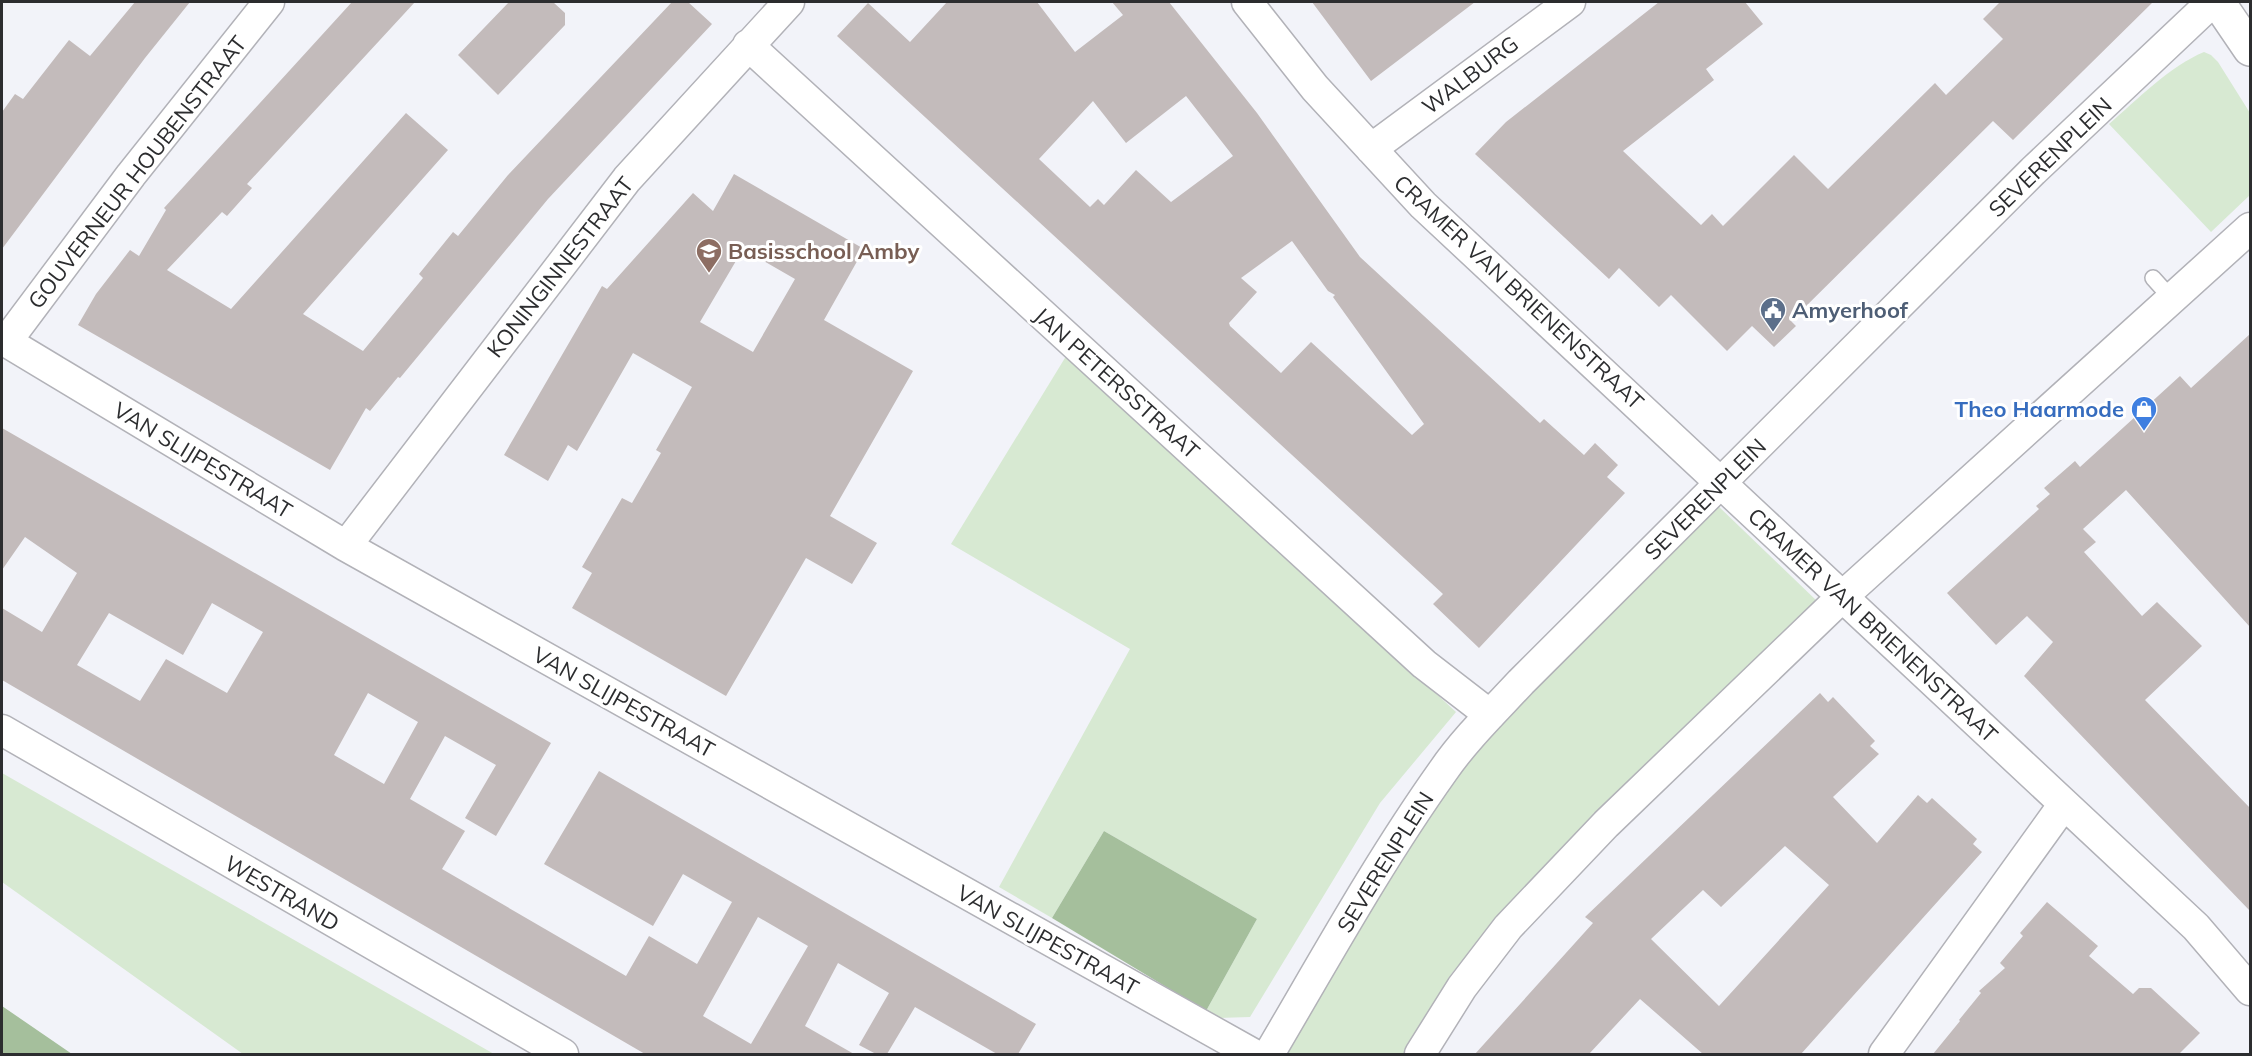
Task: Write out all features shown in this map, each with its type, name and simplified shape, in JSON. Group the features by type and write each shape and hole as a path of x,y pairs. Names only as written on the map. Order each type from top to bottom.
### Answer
{"street":[{"name":"GOUVERNEUR HOUBENSTRAAT","path":"4,341 131,175 269,2"},
{"name":"KONINGINNESTRAAT","path":"346,546 627,179 789,2"},
{"name":"CRAMER VAN BRIENENSTRAAT","path":"1247,2 1316,88 1423,205 2196,927 2250,990"},
{"name":"WALBURG","path":"1371,149 1570,2"},
{"name":"SEVERENPLEIN","path":"1269,1054 1383,863 1444,769 1490,715 1521,681 1722,482 2039,177 2212,2"},
{"path":"2218,2 2250,49"},
{"name":"JAN PETERSSTRAAT","path":"748,45 1424,664 1490,715"},
{"path":"1420,1054 1468,978 1508,927 1554,876 1606,824 2162,288 2250,228"},
{"name":"VAN SLIJPESTRAAT","path":"4,341 346,546 1253,1054"},
{"name":"WESTRAND","path":"2,730 562,1054"},
{"path":"1884,1054 2064,804"}],"green space":[{"path":"2204,52 2218,62 2250,113 2250,195 2211,232 2109,124 2166,75"},
{"path":"1068,353 1456,712 1380,803 1250,1017 1218,1018 1206,1011 1257,919 1104,831 1052,918 999,887 1130,649 951,544"},
{"path":"1715,503 1818,602 1551,860 1452,973 1404,1054 1283,1054 1473,738"},
{"path":"2,773 494,1054 243,1054 2,882"},
{"path":"1104,831 1257,919 1206,1011 1052,918"},
{"path":"2,1006 72,1054 2,1054"}],"building":[{"path":"135,2 190,2 145,58 2,249 2,112 15,94 23,99 69,40 90,56"},
{"path":"352,2 415,2 247,184 252,188 227,216 222,212 167,270 231,309 406,113 448,150 303,314 363,351 423,278 419,274 453,232 458,236 508,175 672,2 688,2 712,24 548,199 400,378 398,377 370,411 366,408 330,470 78,325 96,294 130,250 139,256 166,210 164,208"},
{"path":"509,2 553,2 565,13 565,25 498,95 458,55"},
{"path":"947,2 1037,2 1075,52 1123,15 1112,2 1169,2 1257,113 1360,257 1540,423 1544,419 1584,455 1595,443 1618,465 1607,477 1625,493 1479,648 1433,604 1443,594 837,36 868,3 910,42","holes":["1186,96 1233,156 1171,202 1136,170 1104,205 1098,199 1090,207 1039,159 1093,101 1126,143","1292,241 1328,291 1335,295 1333,297 1424,424 1412,435 1311,342 1281,373 1230,326 1229,323 1257,292 1241,278"]},
{"path":"1312,2 1475,2 1371,81"},
{"path":"1659,2 1745,2 1763,24 1706,69 1714,80 1623,151 1701,225 1712,214 1723,226 1794,155 1828,189 1935,83 1946,95 2003,39 1983,19 2000,2 2153,2 2013,140 1993,121 1791,321 1796,326 1774,347 1752,326 1727,351 1671,295 1659,307 1619,268 1609,279 1475,154 1506,122"},
{"path":"734,174 864,249 824,320 913,371 830,516 877,543 852,584 806,558 726,696 572,608 592,573 582,567 622,498 632,503 661,453 656,450 692,387 633,353 577,451 568,445 548,481 504,455 602,286 607,289 693,193 713,211","holes":["743,249 795,279 753,352 700,322"]},
{"path":"2250,334 2250,627 2126,490 2083,529 2096,542 2084,552 2142,616 2157,602 2202,646 2145,700 2250,808 2250,911 2024,676 2053,642 2027,616 1996,645 1947,593 2039,509 2036,506 2050,494 2044,488 2075,461 2080,467 2180,376 2191,388"},
{"path":"2,428 551,743 496,836 465,818 496,765 445,736 410,799 465,831 442,869 626,976 649,936 697,964 732,902 683,874 653,926 544,864 599,771 1036,1024 1018,1054 997,1054 915,1007 887,1054 876,1054 859,1045 889,993 838,963 805,1026 854,1054 645,1054 2,680 2,608 42,632 77,573 25,537 2,570","holes":["212,603 263,632 227,693 166,659 140,701 77,665 109,613 183,655","368,693 418,722 384,784 334,755","758,917 808,946 751,1044 703,1016"]},
{"path":"1820,693 1828,702 1833,697 1875,741 1870,746 1879,754 1833,797 1877,843 1918,795 1927,803 1932,798 1977,839 1973,844 1982,852 1801,1054 1703,1054 1640,999 1589,1054 1475,1054 1593,923 1585,917","holes":["1785,846 1829,885 1719,1006 1651,939 1703,890 1721,907"]},
{"path":"2047,902 2098,946 2089,956 2133,994 2139,988 2151,988 2200,1033 2179,1054 1933,1054 1981,993 1979,991 2005,968 2000,963 2023,936 2020,933"}],"place":[{"name":"Basisschool Amby","path":"709,274"},
{"name":"Amyerhoof","path":"1773,333"},
{"name":"Theo Haarmode","path":"2144,432"}]}
